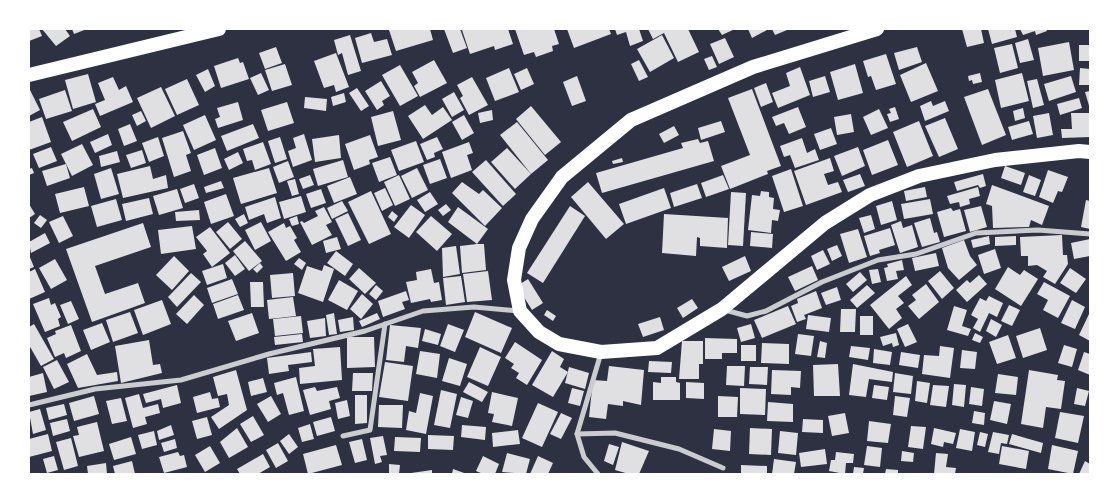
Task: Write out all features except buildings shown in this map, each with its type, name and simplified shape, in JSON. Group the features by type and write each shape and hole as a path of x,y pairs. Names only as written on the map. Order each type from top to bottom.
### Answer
{"highway":[{"path":"29,75 45,69 219,29"},
{"path":"877,29 752,67 631,120 562,177 532,219 519,248 514,280 520,311 539,332 559,344 601,352 657,348 722,309 825,223 870,195 919,176 995,160 1079,151 1090,152"}],"street":[{"path":"722,309 747,316 766,311 822,282 878,260 916,254 976,233 1038,230 1090,234"},
{"path":"29,405 96,389 182,380 385,324 423,311 474,307 520,311"},
{"path":"343,436 370,430 385,324"},
{"path":"598,474 584,457 577,434 601,352"},
{"path":"577,434 615,433 679,449 723,468"}]}
